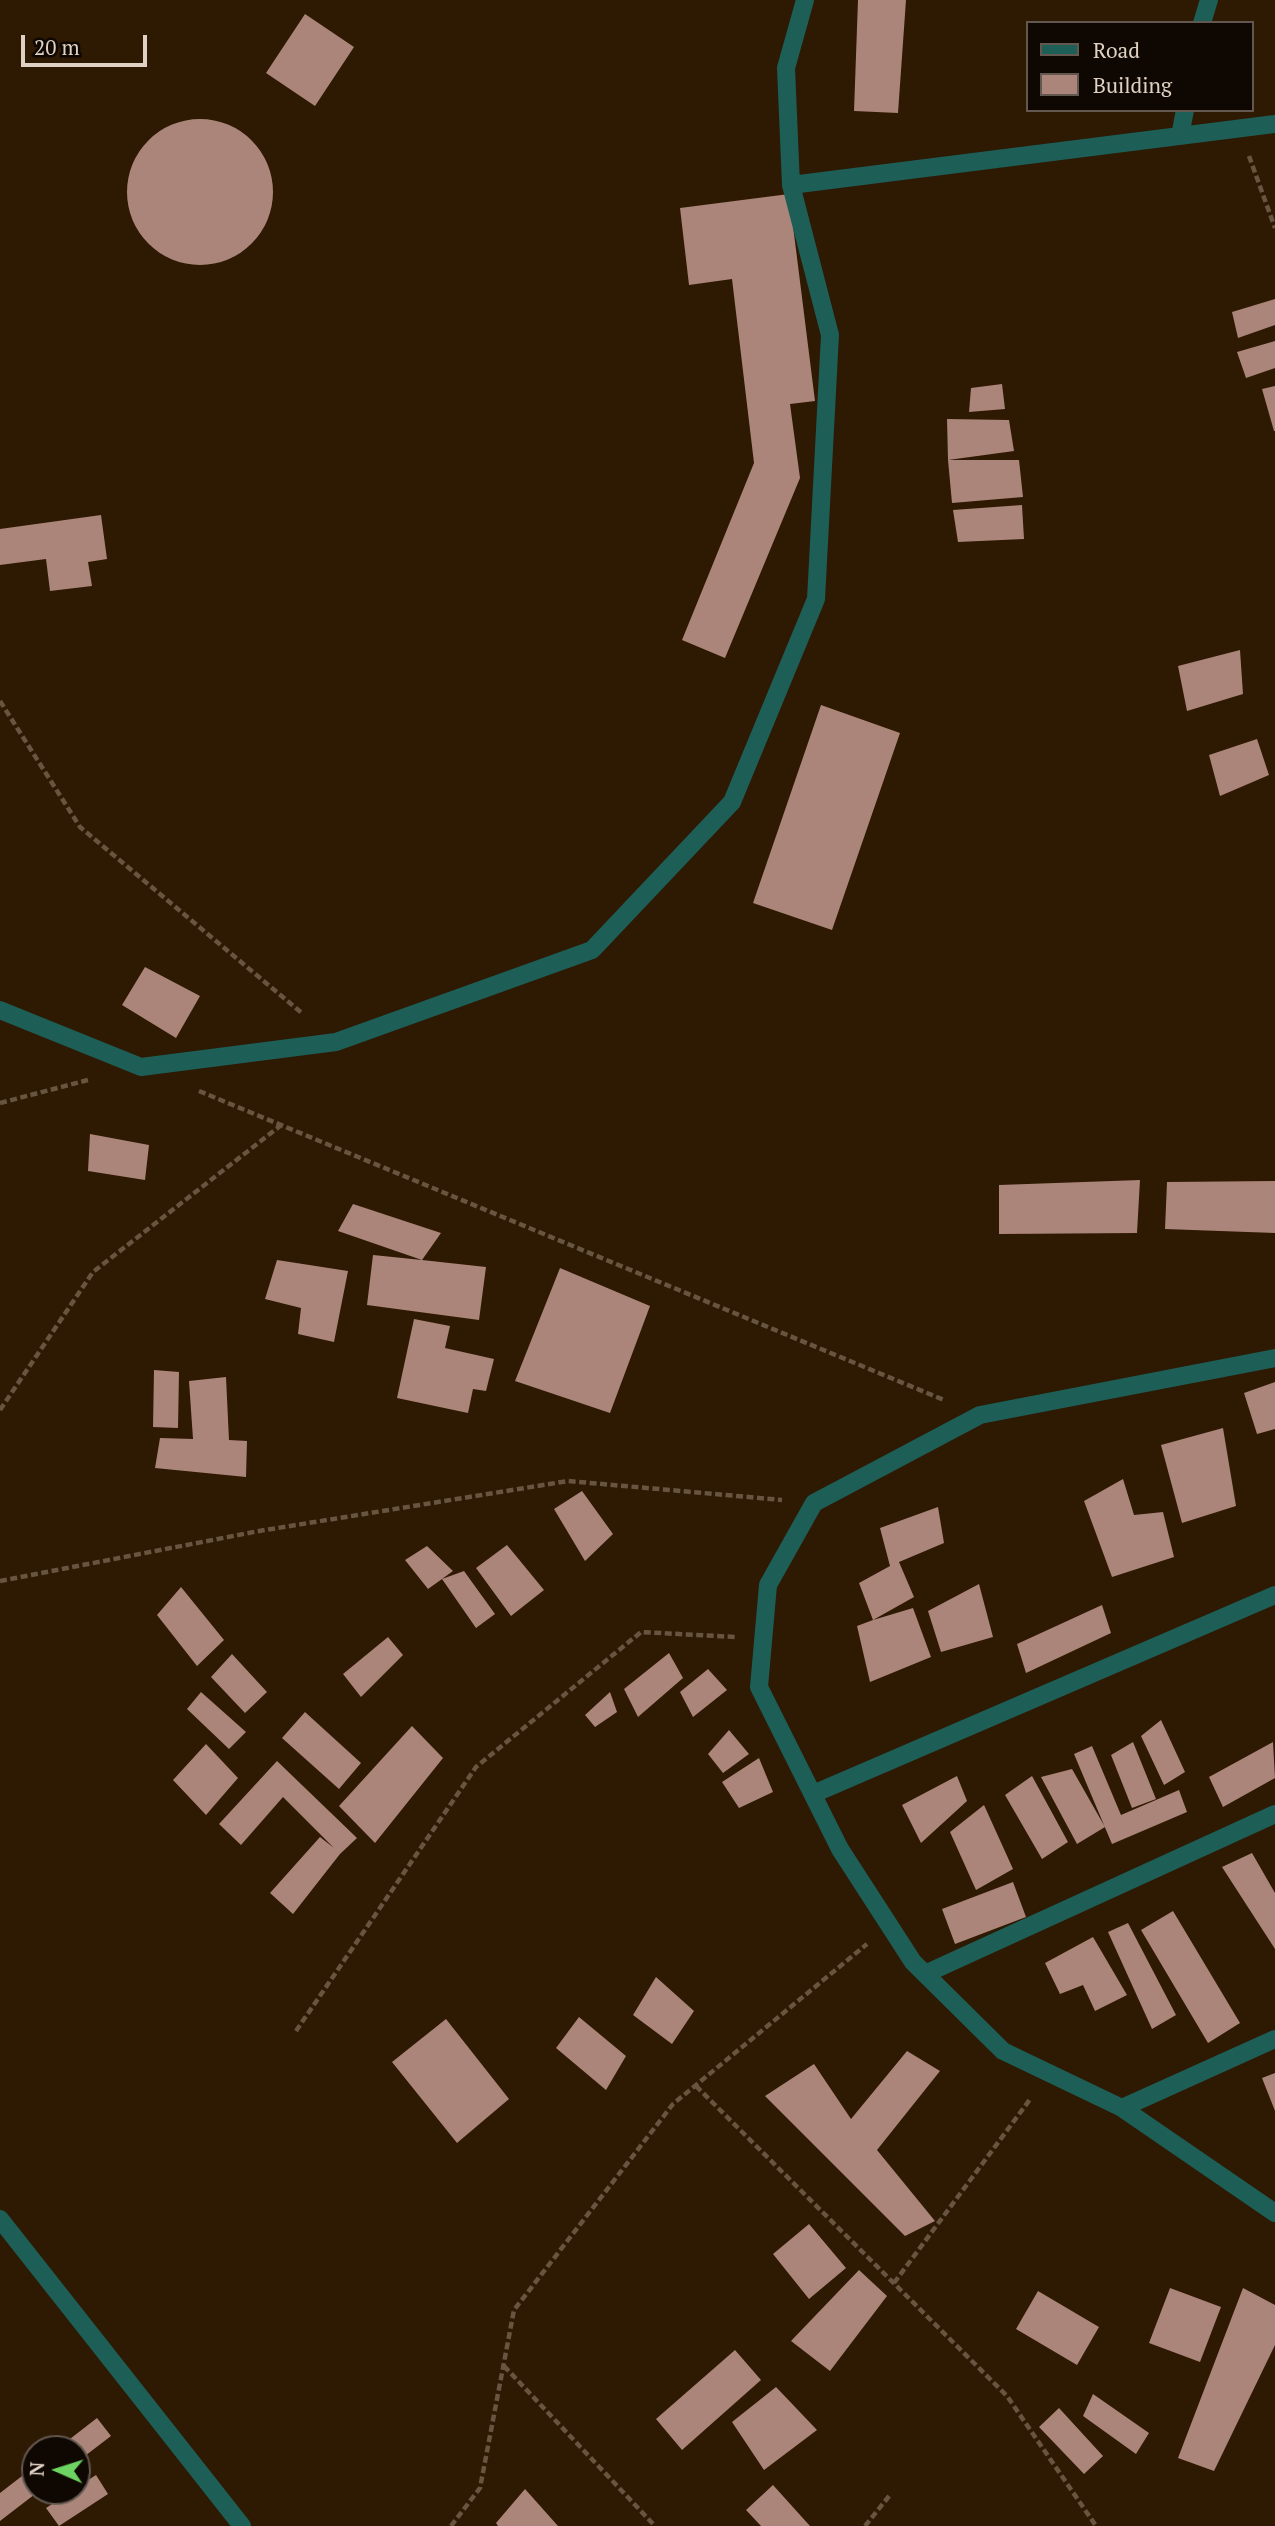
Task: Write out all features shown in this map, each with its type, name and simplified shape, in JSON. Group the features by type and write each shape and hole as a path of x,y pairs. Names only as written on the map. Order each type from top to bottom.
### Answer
{"street":[{"path":"0,1010 141,1067 336,1042 592,950 732,802 816,599 830,335 791,185 786,68 805,0"},
{"path":"1203,21 1209,0"},
{"path":"1180,136 1185,112"},
{"path":"791,185 1275,124"},
{"path":"1275,1358 980,1415 814,1503 768,1585 759,1687 840,1849 913,1962 1003,2051 1122,2108 1275,2213"},
{"path":"813,1794 1275,1595"},
{"path":"925,1974 1275,1814"},
{"path":"1122,2108 1275,2039"},
{"path":"0,2219 242,2526"}],"path":[{"path":"1239,128 1275,228"},
{"path":"0,701 80,827 336,1042"},
{"path":"0,1103 90,1080"},
{"path":"191,1088 980,1415"},
{"path":"0,1410 93,1272 280,1125"},
{"path":"0,1581 259,1531 568,1481 814,1503"},
{"path":"296,2031 476,1767 641,1632 763,1638"},
{"path":"451,2526 480,2488 514,2310 673,2104 889,1926"},
{"path":"894,2283 1050,2073"},
{"path":"696,2086 1007,2396 1096,2526"},
{"path":"503,2365 655,2526"},
{"path":"866,2526 890,2495"}],"building":[{"path":"858,0 906,0 898,113 854,111"},
{"path":"305,14 354,47 315,106 266,73"},
{"path":"200,119 228,124 252,140 268,164 273,192 268,220 252,244 228,260 200,265 172,260 148,244 132,220 127,192 132,164 148,140 172,124"},
{"path":"789,194 815,401 790,404 800,478 725,658 682,640 754,463 732,279 689,285 680,208"},
{"path":"1275,299 1275,325 1238,338 1232,312"},
{"path":"1275,341 1275,368 1246,378 1237,352"},
{"path":"1002,384 1005,409 969,412 971,388"},
{"path":"1275,386 1275,431 1274,431 1262,389"},
{"path":"947,419 1009,420 1014,451 948,460"},
{"path":"948,460 1019,460 1023,497 952,503"},
{"path":"1022,505 1024,539 958,542 953,510"},
{"path":"101,515 107,559 88,562 92,586 50,591 46,559 0,565 0,529"},
{"path":"1240,650 1243,694 1187,711 1178,666"},
{"path":"821,705 900,733 832,930 753,903"},
{"path":"1257,739 1269,775 1220,796 1209,755"},
{"path":"145,967 200,996 176,1038 122,1005"},
{"path":"90,1134 149,1145 145,1180 88,1171"},
{"path":"1140,1180 1137,1233 999,1234 999,1185"},
{"path":"1275,1181 1275,1233 1165,1229 1167,1182"},
{"path":"353,1204 441,1233 422,1260 338,1231"},
{"path":"373,1255 486,1267 479,1320 367,1305"},
{"path":"277,1260 348,1271 334,1342 298,1334 301,1308 265,1299"},
{"path":"560,1268 650,1306 610,1413 515,1381"},
{"path":"414,1319 450,1326 445,1348 494,1359 486,1391 473,1389 468,1413 397,1398"},
{"path":"154,1370 179,1372 178,1428 153,1427"},
{"path":"226,1377 229,1440 247,1441 246,1477 155,1468 160,1438 193,1439 189,1381"},
{"path":"1275,1382 1275,1429 1257,1434 1244,1393"},
{"path":"1223,1428 1236,1506 1182,1523 1161,1445"},
{"path":"1123,1479 1134,1515 1163,1512 1174,1557 1112,1577 1084,1501"},
{"path":"582,1491 613,1534 585,1561 554,1509"},
{"path":"938,1507 944,1543 899,1562 914,1597 873,1620 859,1583 890,1566 880,1528"},
{"path":"507,1545 544,1590 511,1616 476,1568"},
{"path":"427,1546 453,1571 428,1589 405,1560"},
{"path":"464,1571 495,1614 476,1628 442,1579"},
{"path":"979,1584 993,1637 941,1652 928,1611"},
{"path":"181,1587 224,1640 197,1666 157,1615"},
{"path":"1102,1605 1111,1633 1026,1673 1017,1644"},
{"path":"913,1608 931,1657 870,1682 857,1626"},
{"path":"388,1637 403,1655 361,1697 343,1674"},
{"path":"669,1653 683,1678 638,1717 624,1689"},
{"path":"232,1654 267,1692 245,1713 211,1677"},
{"path":"708,1669 727,1690 693,1717 680,1692"},
{"path":"201,1692 246,1732 229,1749 187,1709"},
{"path":"610,1692 617,1712 595,1727 585,1715"},
{"path":"305,1712 361,1763 339,1789 282,1738"},
{"path":"1161,1720 1185,1772 1164,1785 1141,1736"},
{"path":"412,1726 443,1758 375,1843 339,1806"},
{"path":"729,1730 749,1754 723,1773 708,1754"},
{"path":"1133,1742 1156,1799 1132,1808 1111,1755"},
{"path":"1273,1742 1275,1778 1223,1807 1209,1777"},
{"path":"206,1744 238,1778 206,1815 173,1780"},
{"path":"1092,1746 1121,1815 1179,1790 1187,1812 1112,1844 1074,1754"},
{"path":"759,1758 773,1792 739,1808 722,1782"},
{"path":"277,1761 357,1838 340,1854 293,1914 270,1893 320,1837 334,1848 283,1797 241,1845 219,1824"},
{"path":"1072,1769 1105,1827 1077,1844 1041,1777"},
{"path":"957,1776 967,1801 921,1843 902,1805"},
{"path":"1032,1776 1068,1842 1042,1859 1005,1795"},
{"path":"984,1805 1013,1869 976,1890 950,1832"},
{"path":"1252,1853 1275,1893 1275,1949 1222,1867"},
{"path":"1013,1882 1026,1917 955,1944 942,1909"},
{"path":"1173,1911 1240,2023 1208,2043 1141,1930"},
{"path":"1128,1923 1176,2015 1152,2029 1108,1932"},
{"path":"1093,1937 1127,1995 1095,2011 1083,1985 1060,1994 1045,1963"},
{"path":"656,1977 694,2011 672,2044 633,2015"},
{"path":"579,2017 626,2056 606,2090 556,2048"},
{"path":"446,2019 509,2099 457,2143 392,2062"},
{"path":"907,2051 940,2071 877,2150 935,2221 905,2236 765,2096 814,2064 851,2119"},
{"path":"1275,2073 1275,2111 1262,2078"},
{"path":"809,2224 846,2268 809,2299 773,2254"},
{"path":"859,2270 887,2296 830,2371 791,2341"},
{"path":"1170,2288 1221,2307 1200,2362 1149,2343"},
{"path":"1243,2288 1275,2305 1275,2345 1214,2471 1178,2458"},
{"path":"1038,2291 1099,2327 1077,2365 1016,2329"},
{"path":"735,2350 761,2380 682,2450 656,2419"},
{"path":"776,2387 817,2430 764,2470 732,2422"},
{"path":"1093,2394 1149,2433 1136,2454 1083,2416"},
{"path":"1059,2408 1103,2456 1084,2474 1039,2427"},
{"path":"97,2418 111,2436 91,2451 91,2435 75,2435"},
{"path":"96,2475 108,2494 59,2526 46,2508 51,2505 91,2505 91,2478"},
{"path":"21,2477 21,2505 0,2521 0,2493"},
{"path":"773,2485 810,2526 761,2526 746,2510"},
{"path":"525,2489 558,2526 498,2526 496,2523"}]}
